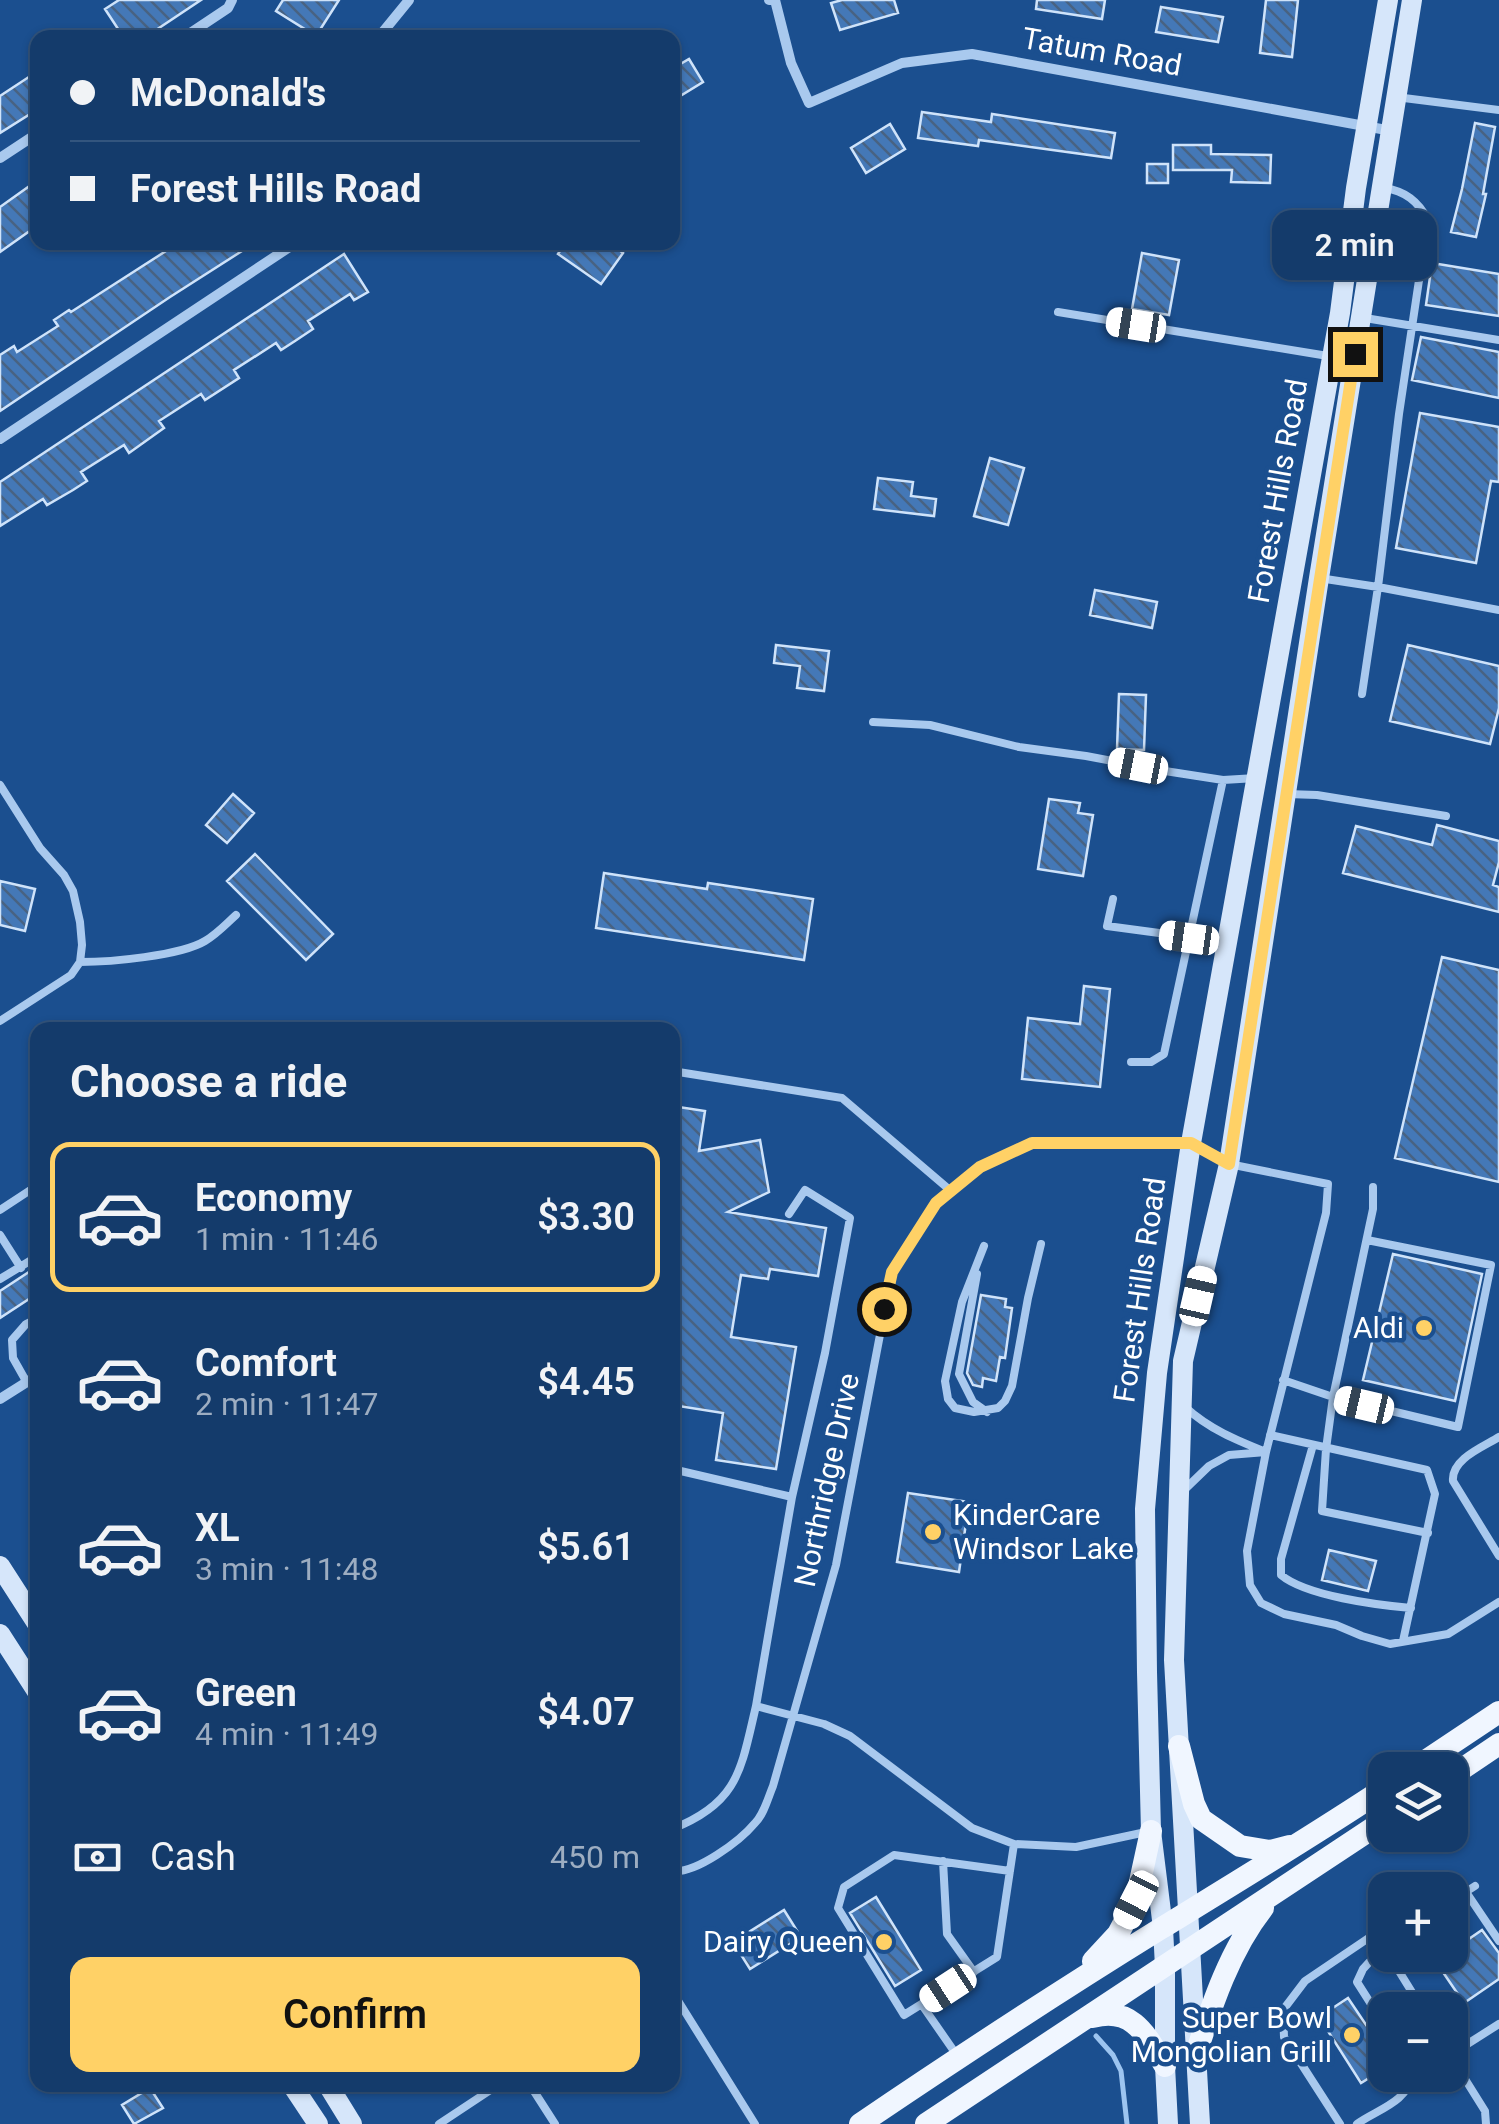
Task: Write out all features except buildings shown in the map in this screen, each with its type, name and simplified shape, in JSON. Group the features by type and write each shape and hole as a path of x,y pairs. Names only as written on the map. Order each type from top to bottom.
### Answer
{"main road":[{"path":"1439,1752 1499,1712"},
{"path":"1468,1764 1499,1744"},
{"path":"1178,1746 1201,1819 1240,1846 1270,1851 1298,1844"},
{"path":"860,2124 1368,1799"},
{"path":"1037,2008 1093,1961 1118,1934 1136,1900 1151,1831"},
{"path":"926,2124 1368,1831"},
{"path":"1196,2054 1236,1952 1250,1924 1277,1890"},
{"path":"1064,2033 1104,2014 1124,2016 1141,2028 1165,2066"}],"street":[{"path":"195,30 228,8 232,0"},
{"path":"385,30 410,0"},
{"name":"Tatum Road","path":"772,0 791,64 809,103 902,64 972,54 1392,131"},
{"name":"Forest Hills Road","path":"1168,2124 1165,1967 1151,1831 1144,1509 1156,1372 1191,1143 1332,356 1388,0"},
{"name":"Forest Hills Road","path":"1200,2124 1174,1660 1184,1361 1229,1164 1412,0"},
{"path":"0,158 30,138"},
{"path":"0,439 285,250"},
{"path":"0,1400 30,1379"},
{"path":"0,1566 30,1613"},
{"path":"0,1634 30,1681"},
{"path":"297,2092 318,2124"},
{"path":"332,2092 351,2124"}],"lane":[{"path":"1372,94 1499,110"},
{"path":"1362,694 1428,220 1407,194 1382,188"},
{"path":"1058,312 1332,356"},
{"path":"1360,317 1499,340"},
{"path":"1319,578 1499,610"},
{"path":"873,722 930,725 1019,748 1086,756 1164,772 1223,780 1256,778"},
{"path":"1131,1062 1152,1062 1164,1054 1223,780"},
{"path":"0,784 72,891 82,945 80,962 71,975 0,1021"},
{"path":"1286,794 1317,795 1446,816"},
{"path":"1113,899 1108,926 1189,938"},
{"path":"80,962 116,962 194,946 236,915"},
{"path":"680,1072 842,1098 951,1191"},
{"name":"Northridge Drive","path":"680,1872 725,1850 758,1821 773,1786 836,1565 892,1272 936,1203 980,1167 1032,1143 1191,1143"},
{"path":"1191,1143 1229,1164 1328,1184 1326,1214 1266,1452 1247,1552 1250,1584 1262,1603 1284,1614 1336,1624 1390,1644 1448,1634 1499,1602"},
{"path":"1373,1187 1373,1210 1333,1397 1322,1512 1428,1532"},
{"path":"0,1210 30,1190"},
{"path":"680,1826 698,1819 723,1798 740,1773 850,1218 805,1190 789,1214"},
{"path":"0,1235 21,1268"},
{"path":"1283,1380 1333,1397 1458,1427 1491,1265 1367,1240"},
{"path":"986,1412 973,1402 959,1374 984,1246 962,1302 945,1381 948,1399 954,1408 986,1412 998,1408 1012,1386 1041,1244"},
{"path":"0,1279 30,1262"},
{"path":"0,1346 30,1322"},
{"path":"12,1340 13,1358 26,1381"},
{"path":"1182,1404 1222,1434 1266,1452"},
{"path":"1270,1435 1427,1470 1435,1494 1403,1642"},
{"path":"1499,1437 1457,1464 1452,1472 1453,1481 1499,1556"},
{"path":"1312,1446 1280,1559 1281,1574 1291,1584 1360,1601 1411,1608"},
{"path":"1179,1495 1210,1466 1229,1455 1266,1452"},
{"path":"680,1470 792,1497"},
{"path":"756,1706 824,1724 850,1736 972,1828 1014,1844 1076,1847 1151,1831"},
{"path":"1010,1871 894,1856 844,1887 838,1908 904,2015 998,1957 1014,1844"},
{"path":"943,1861 947,1934 974,1972"},
{"path":"1468,1890 1499,1941"},
{"path":"1340,2124 1284,2036 1283,2010 1304,1981 1368,1938"},
{"path":"1368,1965 1356,1982 1368,2000"},
{"path":"680,2003 755,2124"},
{"path":"922,2006 959,2058"},
{"path":"1468,2044 1499,2024"},
{"path":"1468,2085 1484,2111 1486,2124"},
{"path":"439,2124 487,2092"},
{"path":"535,2092 556,2124"},
{"path":"1357,2124 1405,2092"}],"waterway":[{"path":"1096,2036 1121,2071 1127,2124"}],"place":[{"name":"Aldi","path":"1424,1328"},
{"name":"KinderCare Windsor Lake","path":"933,1532"},
{"name":"Dairy Queen","path":"884,1942"},
{"name":"Super Bowl Mongolian Grill","path":"1352,2035"}],"route":[{"path":"884,1309 892,1272 936,1203 980,1167 1032,1143 1191,1143 1229,1164 1355,354"}]}
